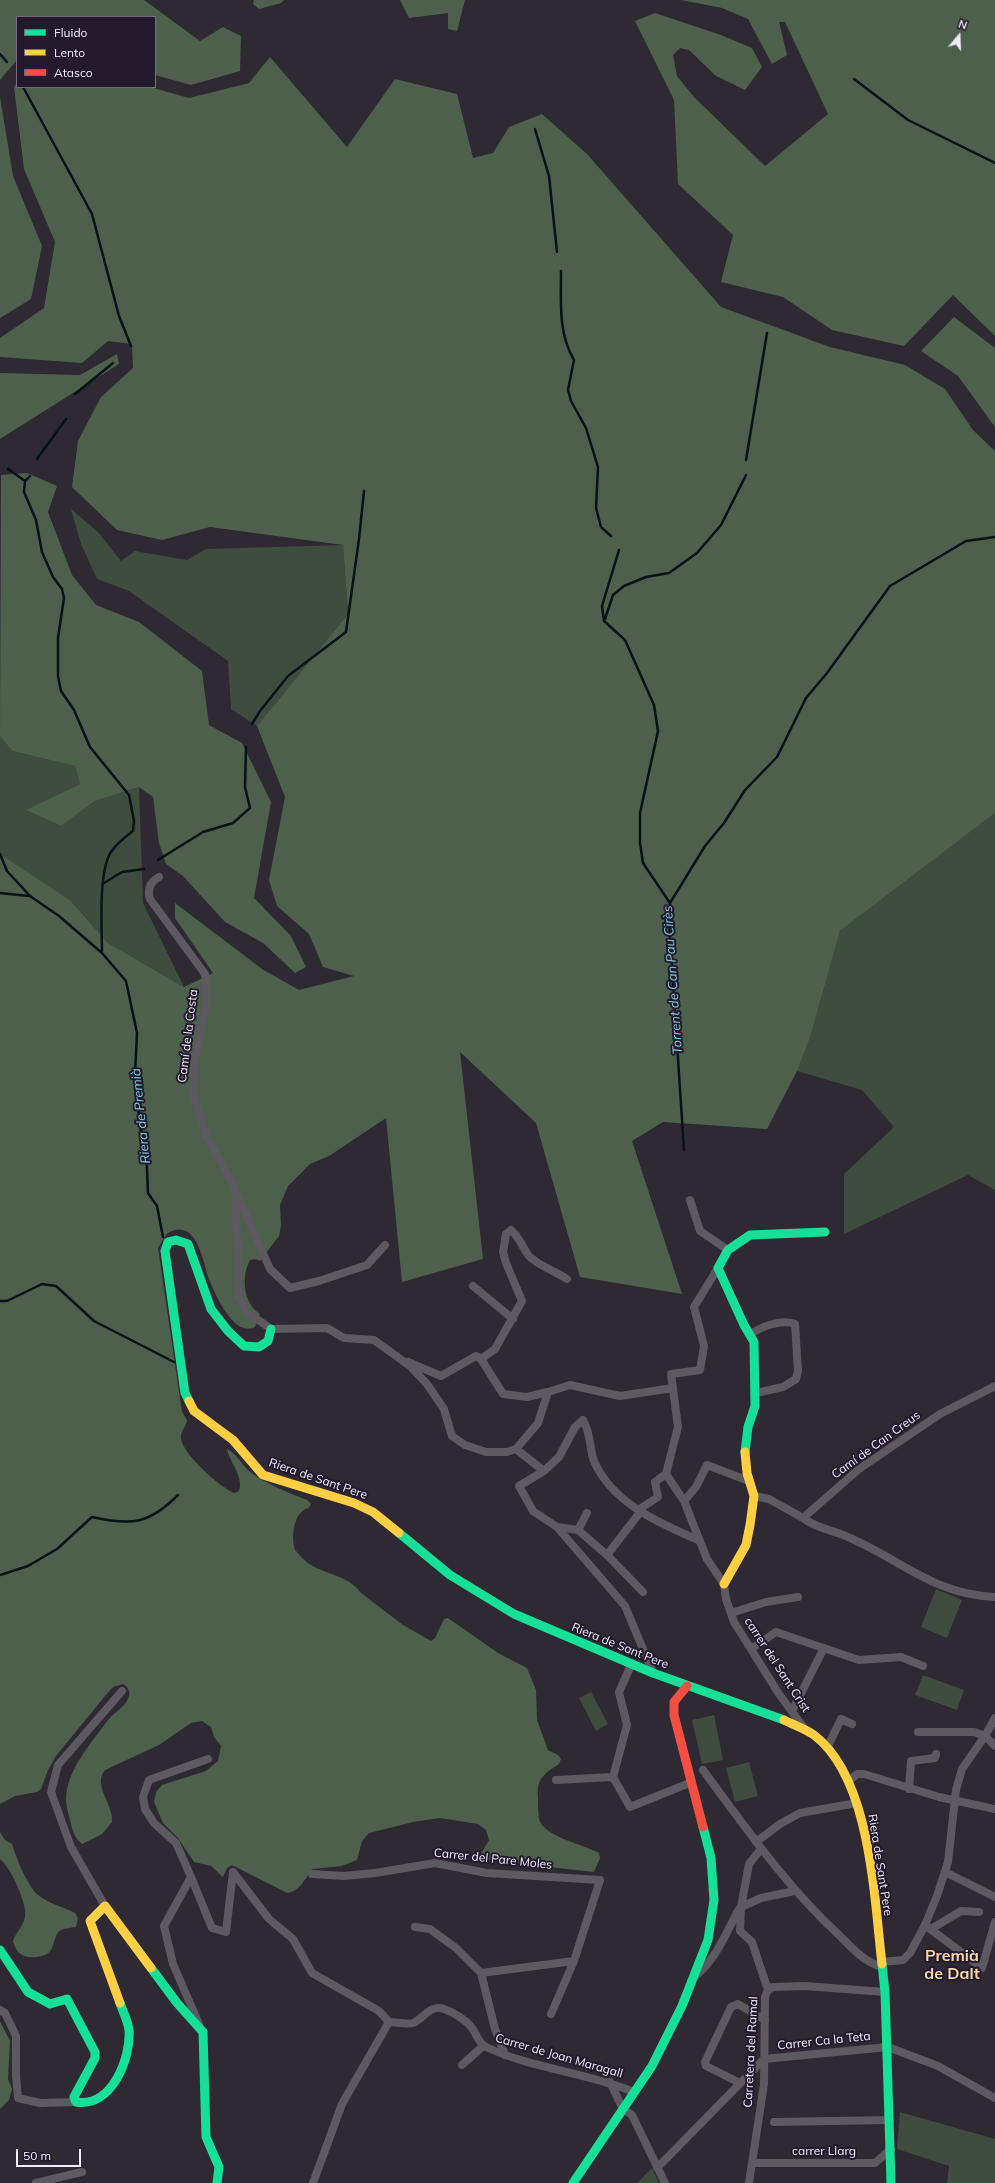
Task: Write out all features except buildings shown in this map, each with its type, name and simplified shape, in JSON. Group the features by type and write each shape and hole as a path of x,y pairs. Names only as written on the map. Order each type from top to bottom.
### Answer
{"street":[{"name":"Camí de la Costa","path":"159,877 152,881 150,885 150,899 205,974 207,1001 195,1058 194,1097 206,1135 235,1188 270,1269 290,1288 319,1282 367,1265 385,1245"},
{"name":"Camí de la Costa","path":"235,1188 239,1297 247,1312 271,1329"},
{"path":"690,1200 700,1231 728,1250"},
{"path":"481,1359 495,1349 522,1302 503,1252 506,1234 511,1230 519,1237 530,1256 539,1264 567,1279"},
{"path":"607,1555 639,1510 658,1497 655,1482 666,1474 678,1427 671,1374 700,1370 704,1346 694,1307 728,1250 750,1235 825,1232"},
{"name":"Riera de Sant Pere","path":"271,1329 268,1341 259,1347 244,1346 228,1331 211,1309 188,1244 176,1240 168,1242 165,1251 185,1393 194,1411 233,1440 263,1475 354,1503 373,1512 450,1575 514,1614 569,1639 687,1686 781,1718 814,1735 827,1748 849,1781 857,1803 869,1857 885,1992 888,2047 891,2183"},
{"path":"718,1268 754,1342 756,1393 745,1450 749,1481 754,1496 746,1545 724,1584"},
{"path":"473,1286 513,1319"},
{"path":"750,1335 760,1328 788,1321 795,1324 798,1371 796,1379 784,1387 756,1393"},
{"path":"271,1329 327,1328 344,1338 374,1340 410,1366 427,1384 444,1409 452,1436 465,1445 486,1452 507,1452 516,1449 538,1422 548,1392"},
{"path":"398,1357 441,1376 476,1356 481,1359 503,1394 527,1397 570,1385 620,1396 673,1388"},
{"name":"Camí de Can Creus","path":"803,1518 859,1469 940,1414 995,1386"},
{"path":"654,1672 625,1606 557,1527 533,1511 519,1486 544,1471 559,1457 575,1427 583,1420 588,1428 594,1460 603,1480 639,1510 698,1540"},
{"path":"516,1449 544,1471"},
{"path":"684,1500 696,1487 707,1465 749,1481"},
{"name":"carrer del Sant Crist","path":"666,1474 684,1500 698,1540 707,1559 724,1584 726,1599 731,1613 750,1649 806,1730"},
{"path":"754,1496 769,1500 803,1518 811,1525 850,1538 934,1584 962,1593 995,1597"},
{"path":"578,1530 588,1514"},
{"path":"557,1527 578,1530 607,1555 643,1592"},
{"path":"731,1613 766,1602 798,1597"},
{"path":"750,1649 776,1632 859,1660 901,1657 924,1666"},
{"path":"792,1711 824,1648"},
{"path":"632,1664 619,1692 627,1726 613,1777 630,1807 692,1782"},
{"path":"573,2183 652,2066 682,2006 708,1940 714,1900 711,1858 674,1715 674,1702 687,1686"},
{"path":"122,1691 58,1765 51,1792 71,1847 105,1906 177,2003 203,2032"},
{"path":"703,1770 761,1849 795,1891 864,1959 882,1965 903,1960 910,1953 928,1927 945,1872 955,1800 962,1769 985,1736 995,1718"},
{"path":"827,1748 841,1719 852,1724"},
{"path":"918,1732 960,1731 985,1736 995,1746"},
{"path":"909,1789 911,1761 935,1758 936,1754"},
{"path":"208,1758 149,1780 143,1797 145,1809 154,1823 176,1843 212,1928 226,1932 233,1872 269,1919 293,1939 312,1973 380,2011 389,2022 342,2104 313,2183"},
{"path":"849,1781 857,1774 864,1774 909,1789 995,1809"},
{"path":"556,1780 613,1777"},
{"path":"756,1842 780,1824 800,1813 857,1803"},
{"path":"693,1978 704,1969 715,1955 740,1906 749,1864 761,1849"},
{"name":"Carrer del Pare Moles","path":"312,1874 344,1876 374,1873 435,1863 487,1872 600,1880 574,1961"},
{"path":"945,1872 995,1897"},
{"path":"191,1877 164,1926 173,1964 203,2032 206,2137 219,2167 217,2183"},
{"path":"740,1906 761,1898 795,1891"},
{"path":"0,2010 4,2014 16,2036 16,2076 18,2098 40,2103 76,2102 82,2105 94,2102 110,2086 125,2064 129,2046 129,2028 90,1921 105,1906"},
{"name":"Carretera del Ramal","path":"740,1906 740,1931 752,1942 768,1990 765,1997 764,2084 753,2163 748,2183"},
{"path":"928,1927 961,1911 979,1912"},
{"path":"928,1927 982,1968 995,1922"},
{"path":"415,1927 430,1930 456,1948 480,1973 495,2030 505,2055"},
{"path":"0,1950 28,1992 50,2004 67,1998 90,2041 95,2052 95,2058 74,2097 76,2102"},
{"path":"480,1973 574,1961"},
{"path":"551,2014 574,1961"},
{"path":"768,1990 773,1988 805,1986 885,1992"},
{"path":"740,2083 706,2066 705,2062 732,2007 738,2004 765,2020"},
{"name":"Carrer de Joan Maragall","path":"389,2022 408,2024 415,2022 426,2012 436,2008 444,2009 471,2026 483,2046 505,2055 610,2082 635,2091"},
{"path":"462,2065 483,2046"},
{"path":"888,2047 938,2066 995,2098"},
{"name":"Carrer Ca la Teta","path":"764,2060 888,2047"},
{"path":"657,2168 764,2060"},
{"path":"610,2082 623,2109 632,2115 665,2183"},
{"path":"774,2122 890,2120"},
{"name":"carrer Llarg","path":"753,2163 875,2163 891,2149"},
{"path":"36,2183 82,2172"}],"green space":[{"path":"0,0 144,0 200,41 223,27 241,36 240,71 191,85 156,75 156,16 16,16 16,61 0,80"},
{"path":"254,0 284,0 281,3 259,9 253,4"},
{"path":"400,0 465,0 457,31 448,29 448,13 409,18"},
{"path":"681,0 995,0 995,336 953,295 904,346 832,330 783,297 721,282 733,235 678,184 674,100 635,21 655,13 721,35 752,48 762,67 745,90 716,76 689,50 680,48 673,55 677,76 694,97 765,166 828,114 785,22 779,22 787,55 772,64 748,19 722,8"},
{"path":"270,57 347,147 395,79 457,94 473,158 493,153 509,127 542,114 587,154 721,307 830,347 905,365 945,389 973,430 995,451 995,813 840,931 810,1038 797,1071 767,1129 663,1122 632,1141 682,1294 580,1277 536,1123 460,1052 483,1259 402,1282 386,1118 329,1156 310,1164 288,1186 280,1205 281,1226 279,1236 260,1261 255,1259 250,1260 245,1274 245,1289 247,1297 254,1309 260,1314 255,1327 249,1329 240,1327 226,1312 217,1298 210,1282 198,1245 193,1237 186,1231 178,1230 168,1233 158,1248 182,1412 187,1420 181,1434 183,1445 195,1461 211,1477 234,1493 239,1491 240,1480 227,1449 234,1454 249,1471 262,1480 307,1500 311,1504 309,1508 300,1514 294,1525 293,1538 295,1550 309,1564 351,1583 361,1593 403,1625 431,1641 435,1638 444,1619 448,1618 498,1653 527,1668 536,1690 537,1720 548,1750 558,1755 561,1759 559,1764 542,1777 538,1786 539,1819 548,1831 599,1853 600,1858 594,1872 478,1859 489,1840 486,1830 478,1824 440,1818 413,1822 369,1833 362,1841 357,1860 342,1866 312,1869 295,1891 287,1893 232,1865 227,1868 223,1877 211,1866 194,1862 178,1838 163,1823 154,1802 156,1792 162,1785 206,1771 218,1761 221,1746 214,1737 211,1727 202,1721 191,1723 159,1745 105,1770 101,1782 102,1789 112,1815 112,1822 102,1834 82,1844 75,1836 72,1827 66,1804 67,1788 75,1767 88,1746 111,1716 124,1705 128,1699 129,1690 123,1684 113,1687 56,1756 48,1770 41,1789 37,1792 15,1796 0,1804 0,854 71,901 108,943 184,987 213,973 175,918 175,903 262,969 299,990 354,976 323,967 309,934 277,906 269,880 285,797 257,726 348,614 343,545 210,527 162,540 117,530 72,487 78,441 101,397 133,368 132,344 108,341 82,363 0,357 0,338 44,308 55,242 24,169 14,87 16,84 16,88 154,88 189,98 249,83"},
{"path":"0,97 13,176 42,246 31,299 0,318"},
{"path":"954,317 995,348 995,427 958,376 921,351"},
{"path":"117,354 119,364 0,439 0,373 80,375"},
{"path":"27,473 57,486 48,512 72,575 96,605 139,622 202,671 209,725 242,743 271,802 254,898 291,936 306,967 295,973 263,943 225,922 183,876 166,864 159,843 153,797 139,787 95,801 61,826 26,810 80,784 75,766 12,751 0,736 1,475"},
{"path":"71,509 98,532 121,561 135,551 187,560 206,549 343,545 348,614 257,726 231,709 228,661 129,591 97,579 81,544"},
{"path":"0,736 12,751 75,766 80,784 27,810 61,826 95,801 139,787 143,903 184,987 108,943 73,903 0,854"},
{"path":"995,813 995,1190 968,1175 844,1234 844,1174 894,1127 862,1090 797,1071 810,1038 840,931"},
{"path":"936,1589 962,1600 947,1638 921,1627"},
{"path":"923,1675 964,1690 957,1710 915,1695"},
{"path":"591,1692 608,1724 596,1731 579,1698"},
{"path":"714,1715 723,1760 702,1764 692,1720"},
{"path":"749,1762 758,1796 735,1802 726,1768"},
{"path":"0,1832 5,1840 12,1844 22,1871 38,1895 75,1913 78,1918 76,1927 64,1929 59,1932 51,1950 45,1955 33,1957 25,1956 15,1948 13,1942 24,1921 25,1911 21,1895 13,1877 9,1869 0,1859"},
{"path":"0,2021 10,2041 8,2079 12,2089 9,2100 0,2109"},
{"path":"900,2112 995,2139 995,2183 947,2183 949,2166 897,2149"},
{"path":"652,2168 659,2183 637,2183"}],"waterway":[{"path":"0,54 7,62"},
{"path":"854,79 908,120 995,163"},
{"path":"24,88 92,214 119,316 131,346"},
{"name":"Torrent de Can Pau Cirès","path":"535,129 549,176 557,252"},
{"name":"Torrent de Can Pau Cirès","path":"561,271 561,306 563,328 565,339 574,360 568,390 571,401 586,428 598,467 596,508 601,527 611,536"},
{"path":"746,460 767,333"},
{"path":"75,394 113,363"},
{"path":"37,459 66,419"},
{"path":"8,469 25,481 24,492 36,520 42,552 53,577 62,589 64,598 58,638 58,676 61,691 74,710 90,747 129,795 134,821 133,831 118,843 111,852 104,873 101,916 102,953"},
{"path":"605,619 613,595 624,586 646,577 669,573 697,553 721,525 746,475"},
{"path":"25,481 30,476"},
{"path":"252,724 260,711 288,676 346,632 364,491"},
{"path":"670,903 705,846 724,823 745,790 777,757 806,698 827,673 890,586 966,541 995,537"},
{"name":"Torrent de Can Pau Cirès","path":"619,550 602,606 604,621 625,640 654,705 658,731 640,813 640,843 643,863 670,903 669,921 684,1150"},
{"path":"158,860 203,832 233,823 250,808 245,787 246,747"},
{"name":"Riera de Premià","path":"0,854 7,871 30,896 59,916 102,953 126,981 137,1033 135,1074 140,1128 146,1144 148,1193 157,1206 163,1237"},
{"path":"104,883 122,872 144,869"},
{"path":"0,893 29,896"},
{"path":"0,1301 7,1301 42,1284 56,1286 94,1321 174,1362"},
{"path":"0,1575 28,1566 57,1549 92,1517 129,1522 139,1520 158,1512 178,1495"}],"traffic: fast":[{"path":"745,1452 748,1427 755,1406 754,1342 744,1325 718,1268 728,1250 750,1235 825,1232"},
{"path":"189,1401 185,1393 165,1251 168,1242 176,1240 188,1244 211,1309 228,1331 244,1346 259,1347 268,1341 271,1329"},
{"path":"399,1533 450,1575 514,1614 653,1673 784,1720"},
{"path":"573,2183 652,2066 682,2006 708,1940 714,1900 711,1858 703,1827"},
{"path":"0,1950 28,1992 50,2004 67,1999 95,2052 95,2058 74,2097 76,2102 89,2102 100,2097 117,2079 123,2067 127,2054 129,2030 127,2020 120,2003"},
{"path":"882,1964 885,1992 891,2183"},
{"path":"151,1968 177,2003 203,2032 206,2137 219,2167 217,2183"}],"traffic: slow":[{"path":"189,1401 194,1411 233,1440 263,1475 354,1503 373,1512 399,1533"},
{"path":"724,1584 746,1545 750,1525 754,1496 747,1473 745,1452"},
{"path":"784,1720 814,1735 833,1754 848,1780 858,1809 866,1841 872,1874 882,1964"},
{"path":"120,2003 90,1921 105,1906 151,1968"}],"traffic: jam":[{"path":"687,1686 674,1702 674,1715 703,1827"}],"district":[{"name":"Premià de Dalt","path":"952,1965"}]}
